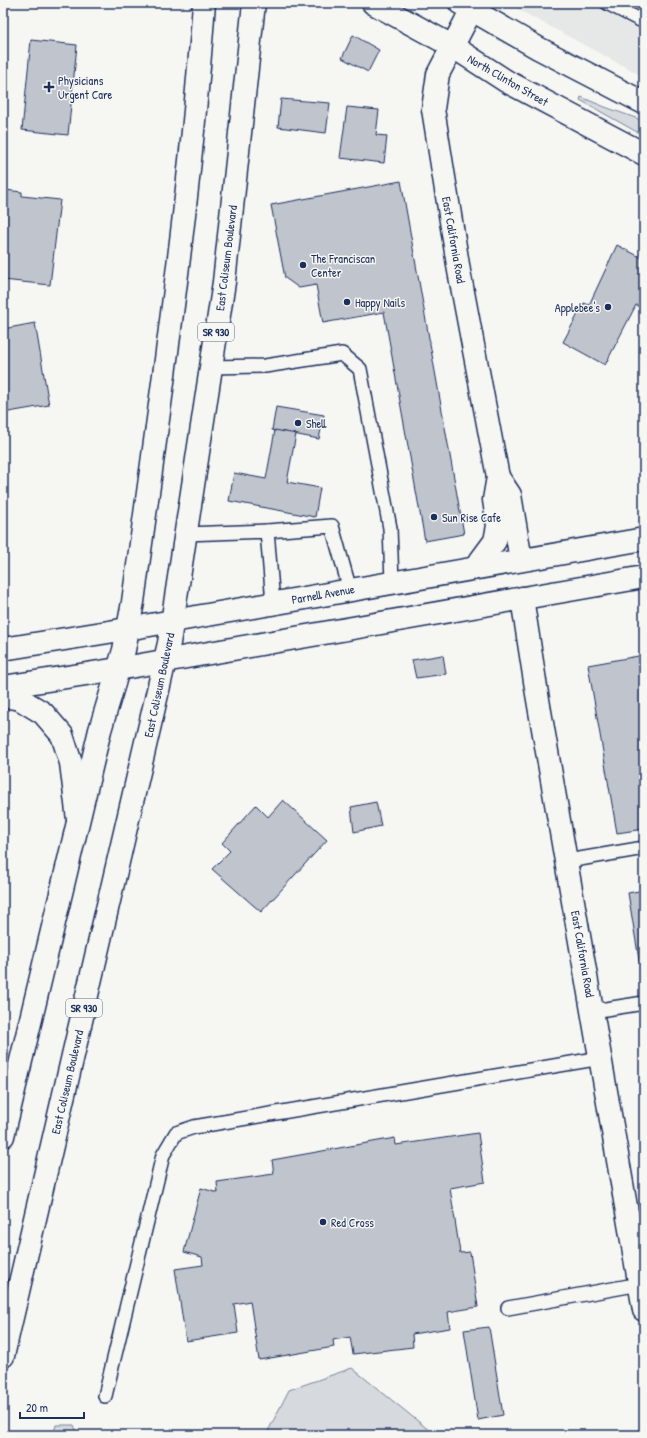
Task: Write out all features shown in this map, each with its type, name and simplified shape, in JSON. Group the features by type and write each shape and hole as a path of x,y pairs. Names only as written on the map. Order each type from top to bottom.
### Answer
{"main road":[{"path":"3,1136 100,730 118,669 133,602 156,434 182,224 198,82 204,3"},
{"name":"East Coliseum Boulevard","path":"3,1356 165,660 224,282 254,3"},
{"name":"North Clinton Street","path":"373,3 452,46 506,80 644,154"},
{"path":"466,6 538,48 644,103"},
{"name":"East California Road","path":"466,6 452,46 438,74 433,109 459,271 498,477 494,500 498,526 495,541 475,568"},
{"name":"East California Road","path":"498,477 510,495 521,560"},
{"name":"Parnell Avenue","path":"3,649 127,629 644,539"},
{"path":"3,687 118,669 644,577"},
{"name":"East California Road","path":"522,598 537,694 568,861 644,1310"},
{"path":"3,696 20,698 43,713 62,734 71,763 78,822"}],"lane":[{"path":"607,3 644,22"},
{"path":"211,367 265,366 342,354 360,368 390,528 392,582"},
{"path":"185,534 267,531 332,526 350,590"},
{"path":"267,531 273,603"},
{"path":"568,861 644,848"},
{"path":"593,1011 644,1003"},
{"path":"105,1396 163,1155 176,1133 201,1126 601,1058"},
{"path":"508,1308 640,1284"}],"shaded area":[{"path":"506,3 644,3 644,77 590,48"},
{"path":"581,97 644,121 644,136 580,100"},
{"path":"352,1368 435,1435 266,1435 289,1390"},
{"path":"56,1425 74,1425 78,1435 53,1435"}],"building":[{"path":"353,35 379,50 368,72 342,58"},
{"name":"Physicians Urgent Care","path":"31,40 77,45 68,135 22,130"},
{"path":"281,99 330,103 326,133 278,127"},
{"path":"347,107 379,110 376,135 387,136 384,163 340,158"},
{"path":"401,181 464,534 425,541 384,312 323,323 316,285 299,288 285,278 271,205"},
{"path":"5,190 22,192 22,196 60,200 50,285 3,280 3,194 5,194"},
{"name":"Applebee's","path":"617,245 644,259 644,309 636,305 605,365 563,342 584,303 589,305"},
{"path":"35,323 49,405 3,413 3,329"},
{"name":"Shell","path":"276,407 324,415 319,439 272,430"},
{"name":"Shell","path":"275,430 296,434 287,482 320,488 315,517 229,501 234,473 266,479"},
{"path":"443,655 446,674 416,678 412,660"},
{"path":"644,655 644,829 617,833 588,665"},
{"path":"283,800 327,840 261,912 212,869 230,851 222,843 256,805 268,817"},
{"path":"376,802 381,826 354,832 351,807"},
{"path":"644,890 644,971 641,972 628,893"},
{"name":"Red Cross","path":"478,1133 485,1182 450,1188 460,1253 470,1252 478,1307 448,1312 450,1328 412,1334 413,1347 353,1354 350,1337 333,1340 334,1347 259,1360 250,1301 234,1304 238,1333 186,1341 175,1269 203,1265 202,1257 184,1252 201,1188 218,1193 217,1182 274,1174 272,1160 395,1138 396,1145"},
{"path":"489,1327 503,1415 478,1420 464,1330"}],"place":[{"name":"Physicians Urgent Care","path":"49,87"},
{"name":"The Franciscan Center","path":"303,265"},
{"name":"Happy Nails","path":"347,302"},
{"name":"Applebee's","path":"608,307"},
{"name":"Shell","path":"298,423"},
{"name":"Sun Rise Cafe","path":"434,517"},
{"name":"Red Cross","path":"323,1222"}]}
